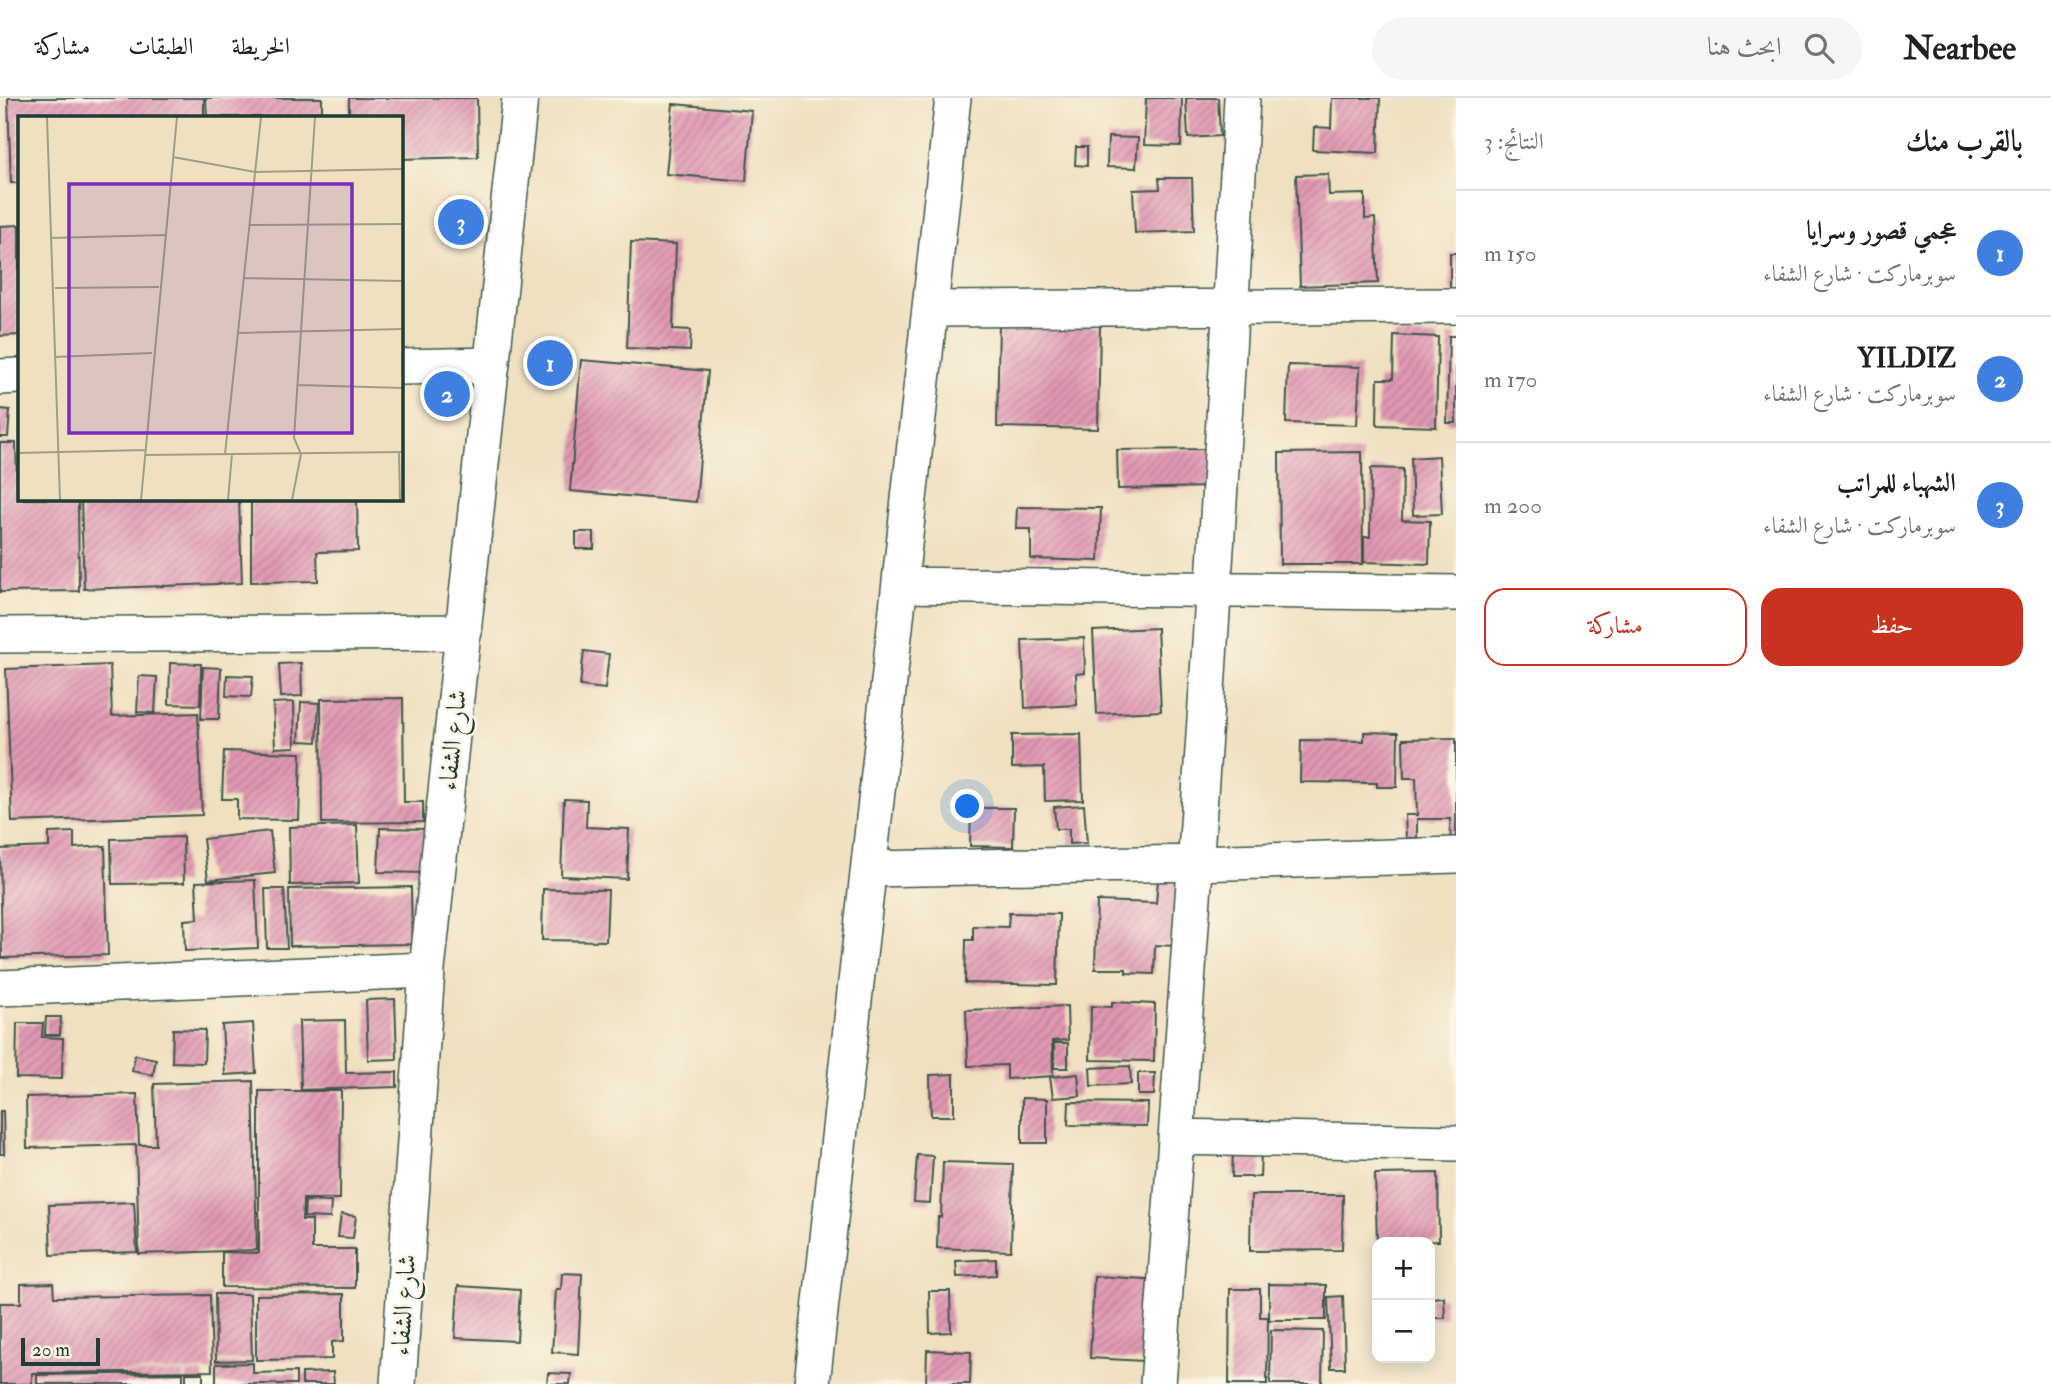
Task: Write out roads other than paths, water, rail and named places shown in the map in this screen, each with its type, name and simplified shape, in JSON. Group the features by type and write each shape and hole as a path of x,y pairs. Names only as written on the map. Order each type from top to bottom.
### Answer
{"street":[{"name":"شارع الشفاء","path":"398,1384 427,970 520,98"},
{"path":"812,1384 953,98"},
{"path":"1158,1384 1213,589 1242,98"},
{"path":"930,309 1456,306"},
{"path":"402,367 492,365"},
{"path":"0,377 18,376"},
{"path":"900,585 1456,593"},
{"path":"0,635 464,632"},
{"path":"869,869 1456,855"},
{"path":"0,988 427,970"},
{"path":"1176,1137 1456,1143"}],"place":[{"name":"الشهباء للمراتب","path":"461,222"},
{"name":"عجمي قصور وسرايا","path":"550,363"},
{"name":"YILDIZ","path":"447,394"}]}
